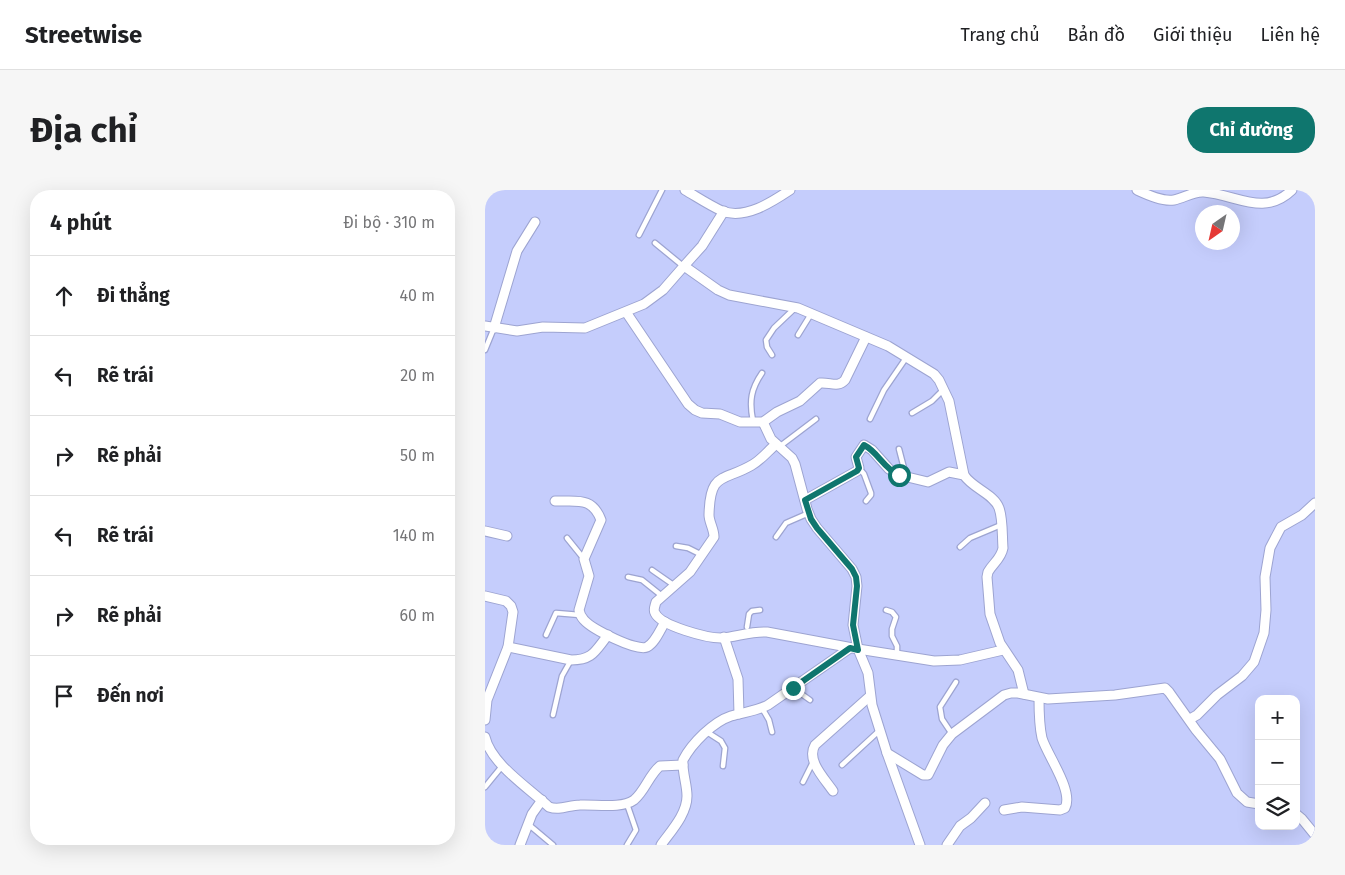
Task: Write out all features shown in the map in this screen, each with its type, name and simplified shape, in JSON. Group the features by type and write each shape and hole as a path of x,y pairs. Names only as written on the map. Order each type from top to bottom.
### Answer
{"street":[{"path":"685,190 724,211 749,212 790,190"},
{"path":"1137,190 1165,200 1173,200 1203,192 1263,204 1275,202 1292,190"},
{"path":"535,222 520,244 489,327 517,331 543,327 585,328 626,312 653,298 685,266 702,246 724,211"},
{"path":"685,266 718,290 729,295 796,307 888,346 934,374 952,409 965,475 971,483 996,502 999,508 1002,554 991,567 987,577 990,614 1003,650 1018,670 1024,694"},
{"path":"626,312 688,404 695,410 714,412 740,422 758,422 794,405 820,382 842,384 866,337"},
{"path":"758,422 777,446 792,458 809,513 817,528 852,569 856,577 857,586 853,625 854,649 868,673 870,696 887,754 920,845"},
{"path":"805,500 854,474 859,468 856,457 864,445 872,450 893,473 928,482 949,472 965,475"},
{"path":"777,446 751,465 722,477 716,483 712,490 709,515 714,537 686,577 656,602 655,613 665,622 717,638 724,638 747,630 767,632 854,649 947,661 960,660 1003,650"},
{"path":"555,501 589,503 601,520 584,559 589,576 579,610 580,615 588,624 608,635 640,648 645,648 653,641 665,622"},
{"path":"1189,719 1197,715 1242,676 1254,662 1264,632 1266,610 1265,577 1270,548 1281,527 1302,515 1315,503"},
{"path":"485,532 507,536"},
{"path":"485,596 506,601 511,606 513,612 508,647 487,700 485,720"},
{"path":"508,647 571,660 586,659 608,635"},
{"path":"724,638 737,679 739,714"},
{"path":"661,845 685,806 687,797 683,764 687,753 698,740 724,719 762,708 854,649"},
{"path":"887,754 923,775 927,775 943,745 952,734 1004,695 1011,692 1048,699 1115,695 1165,688 1196,730 1221,759 1237,793 1247,802 1255,803"},
{"path":"833,791 813,761 812,751 815,745 870,696"},
{"path":"1004,810 1023,807 1059,810 1065,808 1068,803 1056,767 1043,740 1039,698"},
{"path":"485,737 487,752 554,809 581,804 627,804 639,795 660,766 683,764"},
{"path":"520,845 532,814 542,800"},
{"path":"947,845 960,826 971,818 985,803"},
{"path":"1300,817 1315,835"}],"lane":[{"path":"639,235 662,190"},
{"path":"655,243 685,266"},
{"path":"772,355 767,347 766,340 769,334 796,307"},
{"path":"799,335 811,314"},
{"path":"485,350 489,327"},
{"path":"870,419 884,390 907,357"},
{"path":"758,422 751,410 753,387 762,372"},
{"path":"912,413 932,401 943,389"},
{"path":"777,446 816,420"},
{"path":"899,449 906,476"},
{"path":"859,468 864,474 871,493 866,501"},
{"path":"776,538 786,523 809,513"},
{"path":"960,547 970,538 1001,525"},
{"path":"567,538 584,559"},
{"path":"676,546 688,548 702,555"},
{"path":"652,570 675,586"},
{"path":"628,577 642,580 662,596"},
{"path":"747,630 749,614 752,611 760,610"},
{"path":"887,610 896,617 892,636 897,646 897,655"},
{"path":"547,635 556,613 580,615"},
{"path":"553,714 562,676 571,660"},
{"path":"952,734 942,719 940,707 942,700 956,682"},
{"path":"793,688 810,700"},
{"path":"762,708 769,720 772,732"},
{"path":"842,765 880,730"},
{"path":"707,732 721,741 725,748 723,766"},
{"path":"803,782 813,761"},
{"path":"485,787 503,765"},
{"path":"627,804 634,821 635,830 627,845"},
{"path":"528,824 553,845"}],"route":[{"path":"793,688 850,648 858,650 853,625 857,586 856,577 852,569 811,519 805,500 854,474 859,468 857,454 864,445 872,450 893,473 899,475"}]}
